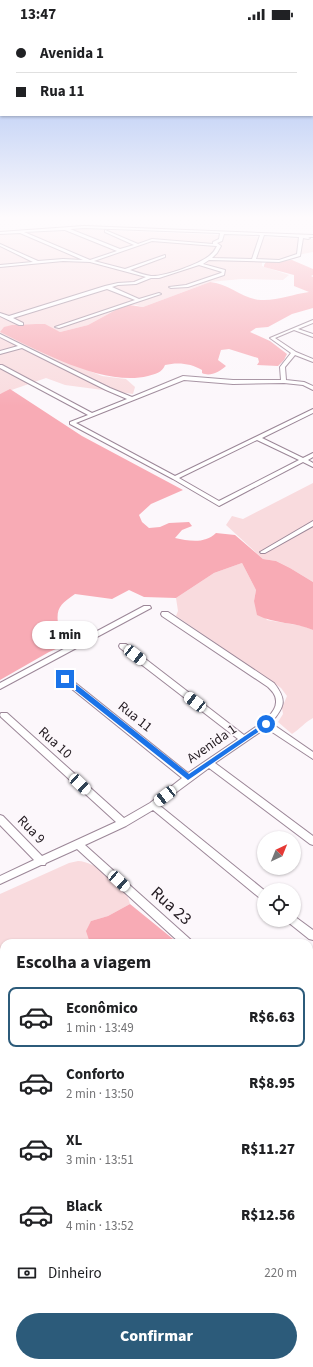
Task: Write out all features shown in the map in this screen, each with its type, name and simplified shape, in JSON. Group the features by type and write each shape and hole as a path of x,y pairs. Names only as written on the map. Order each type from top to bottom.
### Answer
{"street":[{"path":"9,318 107,287 143,280"},
{"path":"171,287 186,286 203,280"},
{"path":"107,287 138,300"},
{"path":"57,327 159,294"},
{"path":"0,314 21,324"},
{"path":"313,321 272,338 294,353 313,361"},
{"path":"295,329 313,336"},
{"path":"0,334 108,389 132,399"},
{"path":"0,353 22,346"},
{"path":"284,381 282,367 294,353"},
{"path":"0,366 92,416"},
{"path":"313,388 304,384 284,381 233,382 183,378 72,423 176,478 218,504 313,455"},
{"path":"176,478 313,411"},
{"path":"257,438 313,465"},
{"path":"263,552 313,522"},
{"path":"0,686 147,608"},
{"name":"Avenida 1","path":"0,880 79,845 123,823 154,805 188,778 266,724 280,702 279,694 271,685 165,614"},
{"path":"123,646 244,739"},
{"name":"Rua 11","path":"65,679 188,778"},
{"name":"Rua 10","path":"4,716 123,823"},
{"path":"266,724 313,756"},
{"path":"209,763 313,841"},
{"path":"154,805 257,890"},
{"name":"Rua 9","path":"0,819 42,862"},
{"name":"Rua 23","path":"79,845 183,939"},
{"path":"301,926 313,936"}],"shaded area":[{"path":"0,280 226,280 210,282 143,307 136,305 121,307 88,325 60,332 36,324 12,325 42,352 102,376 126,379 135,387 133,394 65,385 46,378 0,394"},
{"path":"294,280 313,280 313,308 292,314 268,327 256,328 250,332 270,341 287,354 278,366 257,365 259,362 258,358 229,349 221,350 218,360 226,366 211,374 202,373 202,370 193,366 179,363 165,365 164,368 156,374 148,376 131,378 112,376 92,372 72,365 0,332 4,327 12,325 45,324 60,332 88,325 121,307 129,305 143,307 210,282 223,285 248,297 261,300 309,292 294,286"},
{"path":"10,389 82,436 183,490 151,504 139,515 142,522 149,528 160,527 169,523 189,522 192,526 182,530 175,538 197,541 207,539 216,533 235,535 263,559 276,561 313,582 313,630 306,627 271,620 257,615 254,601 256,590 242,563 214,573 176,598 144,597 129,590 112,599 75,594 65,601 60,608 58,612 58,622 59,629 77,640 49,652 0,680 0,394"},
{"path":"313,483 313,582 276,561 263,559 226,525 232,516 243,519"},
{"path":"242,563 256,590 254,601 267,620 303,626 313,630 313,718 307,721 292,734 278,722 283,714 282,708 287,696 281,688 176,616 178,611 176,598 214,573"},
{"path":"78,861 85,862 93,865 110,876 128,897 130,904 108,916 91,921 90,939 0,939 0,894 69,863"},
{"path":"130,904 173,939 89,939 86,931 91,921 108,916"}],"route":[{"path":"65,679 188,778 266,724"}]}
